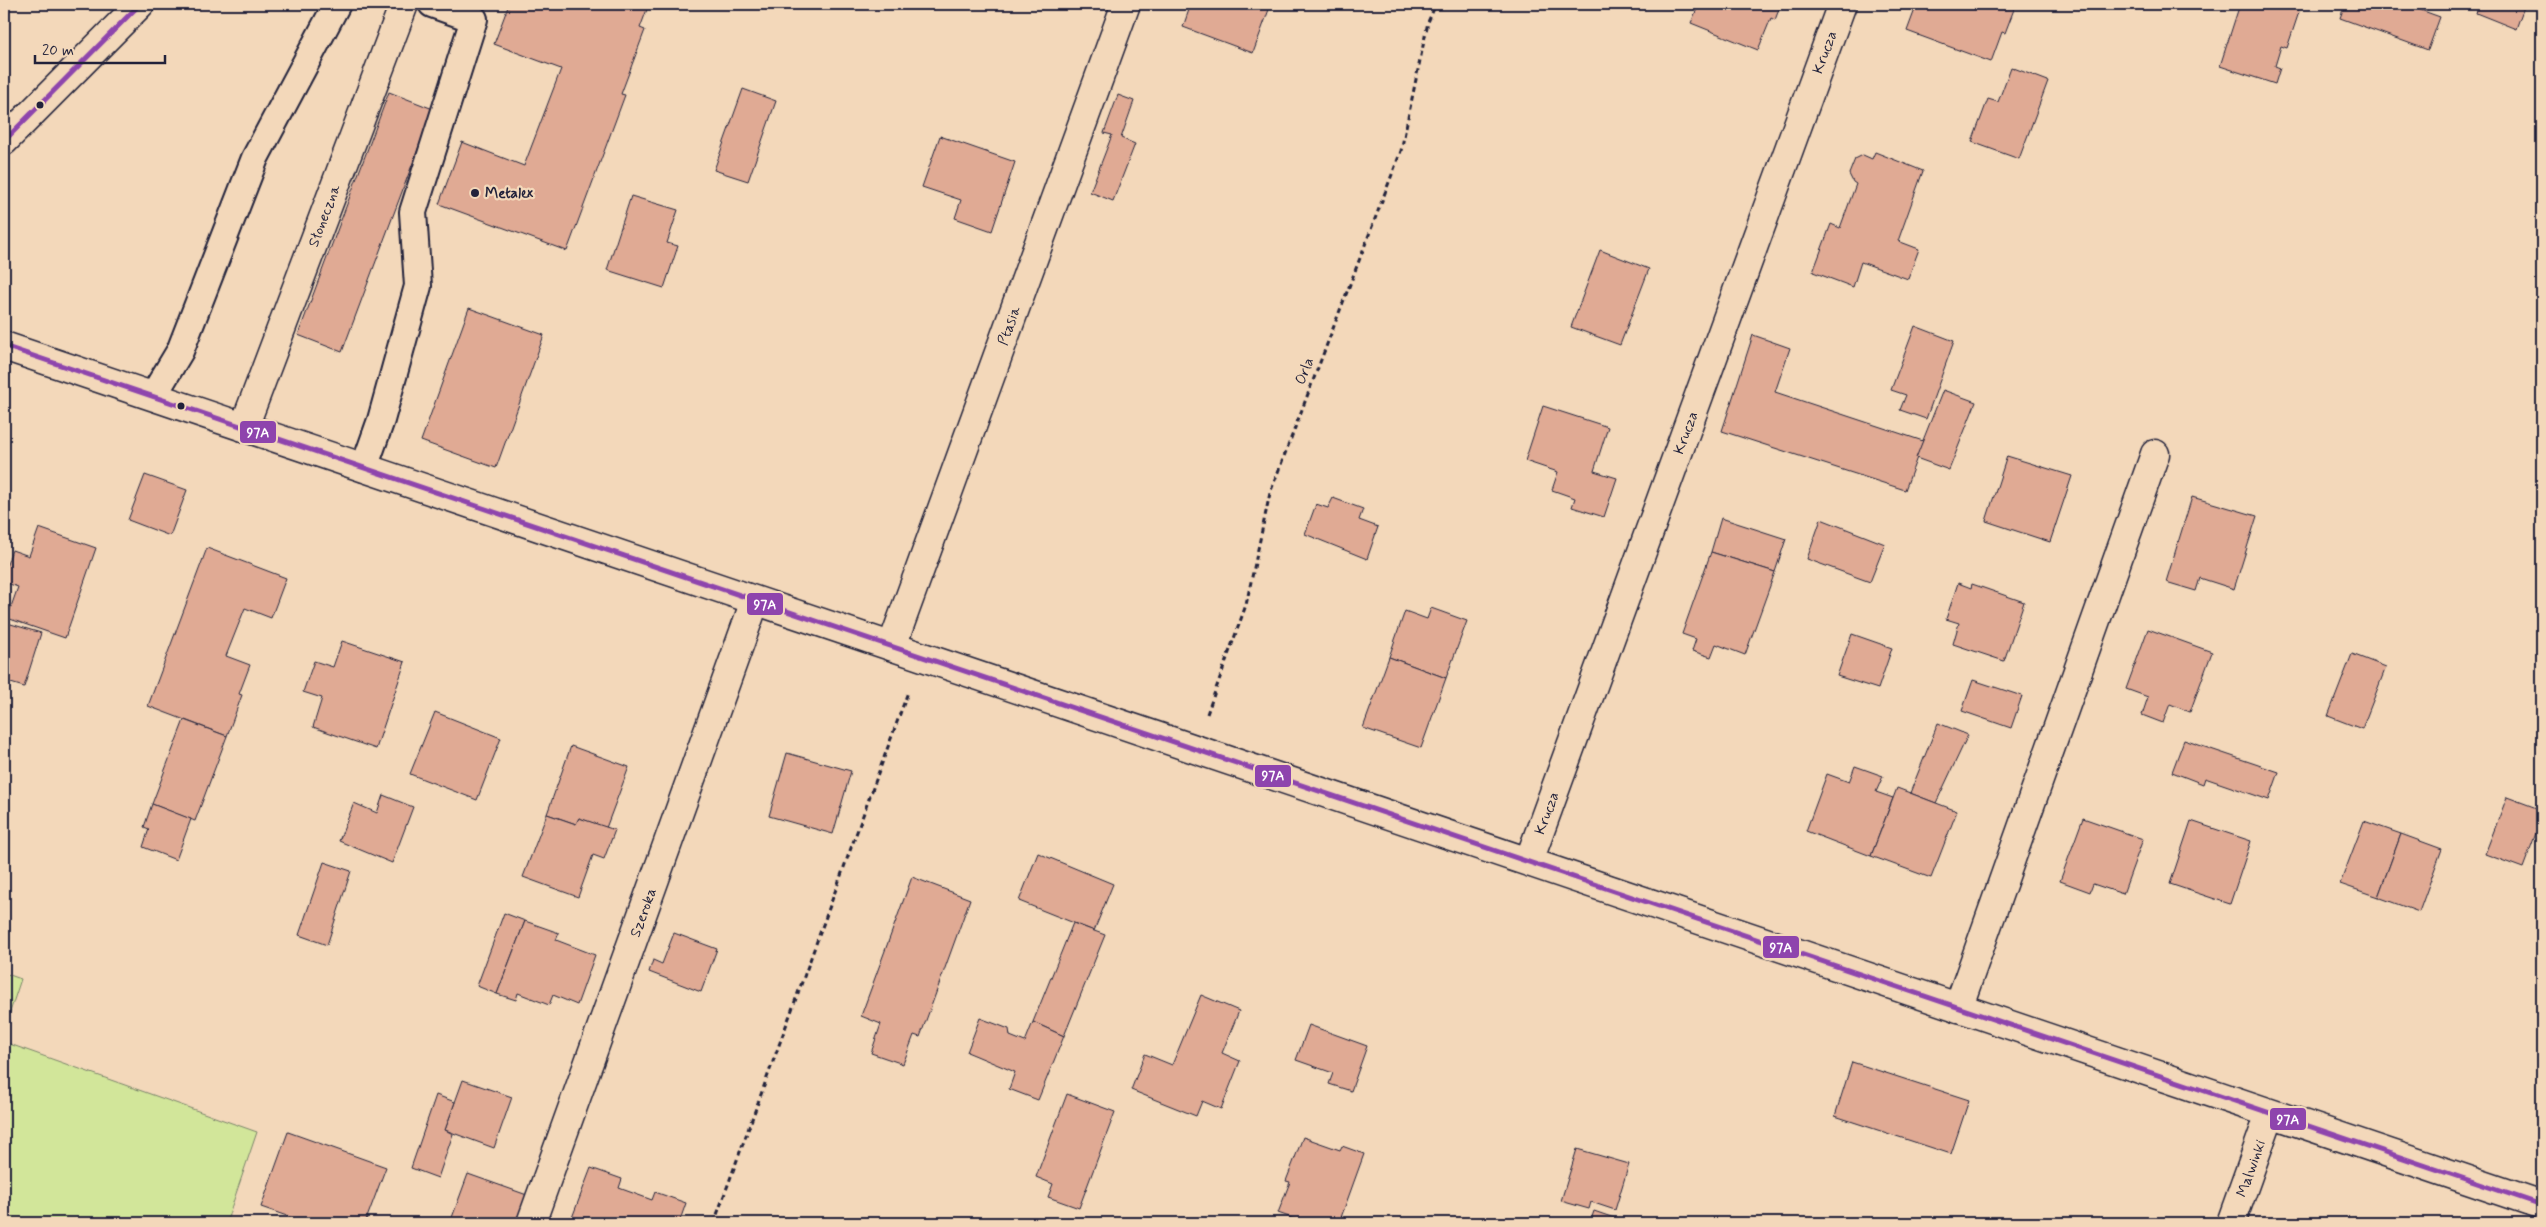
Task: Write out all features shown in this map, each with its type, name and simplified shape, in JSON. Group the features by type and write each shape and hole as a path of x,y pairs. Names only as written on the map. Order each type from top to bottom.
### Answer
{"street":[{"path":"4,141 140,4"},
{"name":"Słoneczna","path":"244,427 404,4"},
{"name":"Ptasia","path":"892,646 1126,4"},
{"name":"Krucza","path":"1528,861 1842,4"},
{"path":"4,346 755,601 1194,747 2542,1205"},
{"path":"1958,1008 2155,454"},
{"name":"Szeroka","path":"531,1223 755,601"},
{"name":"Malwinki","path":"2230,1223 2270,1114"}],"lane":[{"path":"153,396 180,351 255,158 338,4"},
{"path":"364,468 381,420 418,286 413,212 474,19 432,4"}],"path":[{"name":"Orla","path":"1194,747 1246,605 1270,493 1401,151 1428,22 1436,4"},
{"path":"714,1223 921,656"}],"green space":[{"path":"4,973 21,979 4,1030"},
{"path":"4,1042 257,1132 226,1223 4,1223"}],"building":[{"path":"509,4 649,4 640,28 645,30 621,94 625,95 567,251 439,204 462,142 524,166 561,69 494,44"},
{"path":"1191,4 1271,4 1253,53 1183,27"},
{"path":"1699,4 1781,4 1775,20 1771,18 1758,50 1691,23"},
{"path":"1917,4 2016,4 2005,33 2002,32 1991,62 1907,31"},
{"path":"2240,4 2287,4 2295,7 2299,12 2287,48 2281,46 2275,66 2280,68 2275,84 2220,66"},
{"path":"2345,4 2404,4 2440,17 2428,50 2340,18"},
{"path":"2479,4 2525,4 2516,29 2476,13"},
{"path":"2525,4 2542,4 2542,11"},
{"path":"2011,67 2048,81 2019,159 1972,142 1988,99 1998,102"},
{"path":"743,89 776,101 748,181 714,170"},
{"path":"389,92 433,109 342,352 298,335"},
{"path":"1118,95 1134,101 1121,138 1135,144 1113,201 1090,192 1112,135 1104,133"},
{"path":"940,136 1015,162 992,231 955,218 961,200 922,187"},
{"path":"1875,152 1923,171 1898,241 1919,249 1908,279 1861,262 1853,287 1813,272 1831,224 1840,228 1856,184 1849,174 1855,159 1863,155 1872,159"},
{"path":"631,196 678,210 667,243 678,246 664,288 607,270"},
{"path":"1600,250 1649,269 1620,345 1571,327"},
{"path":"469,308 544,335 496,468 421,441"},
{"path":"1915,326 1954,341 1926,419 1900,410 1906,395 1891,390"},
{"path":"1753,335 1790,348 1775,392 1923,441 1905,490 1722,431"},
{"path":"1943,390 1976,402 1949,470 1916,458"},
{"path":"1543,406 1608,427 1594,471 1617,478 1604,517 1572,507 1575,498 1552,490 1558,472 1525,461"},
{"path":"2007,456 2072,476 2050,542 1986,521"},
{"path":"145,475 187,490 170,536 128,520"},
{"path":"2192,497 2257,516 2234,589 2200,578 2196,591 2166,582"},
{"path":"1333,498 1363,509 1359,520 1378,527 1367,559 1305,534 1316,504 1328,508"},
{"path":"1721,518 1786,539 1775,572 1711,552"},
{"path":"1821,519 1885,544 1870,582 1807,559"},
{"path":"39,528 96,548 65,638 7,618 18,587 4,582 4,573 12,550 29,556"},
{"path":"207,548 286,578 271,618 245,608 226,656 250,665 239,694 242,695 227,736 148,706"},
{"path":"1711,552 1775,572 1745,655 1716,644 1711,657 1692,651 1696,639 1682,634"},
{"path":"1958,583 1971,588 1972,584 2024,602 2004,661 1953,644 1959,623 1946,619"},
{"path":"1431,608 1467,621 1446,678 1389,657 1405,611 1427,619"},
{"path":"4,622 41,633 24,687 4,681"},
{"path":"2148,629 2212,652 2190,712 2170,704 2163,723 2142,715 2148,697 2126,689"},
{"path":"1852,634 1892,648 1878,689 1837,676"},
{"path":"342,641 405,662 376,749 313,727 322,698 303,692 314,661 333,667"},
{"path":"2352,654 2386,667 2362,729 2328,716"},
{"path":"1389,657 1446,678 1421,748 1363,728"},
{"path":"1973,680 2022,696 2011,728 1962,711"},
{"path":"435,712 501,738 477,800 410,774"},
{"path":"184,720 227,736 195,821 152,804"},
{"path":"1938,723 1968,735 1936,803 1910,793"},
{"path":"2184,740 2279,772 2269,800 2205,778 2203,784 2172,772"},
{"path":"571,746 629,767 606,828 579,818 576,824 547,814"},
{"path":"787,753 851,771 833,834 769,816"},
{"path":"1855,766 1883,776 1876,792 1893,798 1871,856 1806,831 1827,774 1849,782"},
{"path":"1897,788 1957,811 1931,878 1871,856"},
{"path":"383,795 413,807 392,863 339,841 354,803 377,813"},
{"path":"2507,797 2542,810 2542,817 2523,868 2485,854"},
{"path":"152,804 191,819 176,860 143,847 149,829 144,827"},
{"path":"547,814 576,824 579,818 615,830 604,859 593,855 578,897 523,877"},
{"path":"2083,818 2143,839 2123,894 2093,884 2090,892 2060,881"},
{"path":"2191,821 2251,841 2230,904 2170,884"},
{"path":"2364,821 2401,834 2378,897 2340,884"},
{"path":"2401,834 2442,849 2419,912 2378,897"},
{"path":"1038,853 1113,884 1094,931 1019,901"},
{"path":"324,862 351,871 327,945 299,935"},
{"path":"912,877 970,899 920,1037 914,1035 903,1064 871,1053 881,1024 861,1016"},
{"path":"504,913 525,921 497,994 477,986"},
{"path":"525,921 559,933 556,940 595,955 577,1005 553,995 549,1005 518,993 516,1000 497,994"},
{"path":"1073,923 1105,935 1064,1036 1033,1022"},
{"path":"674,933 717,949 701,992 649,972 653,960 662,964"},
{"path":"1201,995 1239,1011 1222,1053 1240,1061 1221,1109 1202,1101 1196,1116 1131,1090 1145,1054 1172,1065"},
{"path":"980,1018 1009,1029 1010,1036 1025,1042 1033,1022 1064,1036 1038,1100 1009,1089 1015,1072 967,1052"},
{"path":"1309,1025 1367,1046 1351,1091 1329,1084 1333,1073 1296,1060"},
{"path":"1852,1062 1969,1100 1951,1154 1835,1116"},
{"path":"463,1080 512,1097 494,1148 445,1130"},
{"path":"1067,1094 1115,1112 1079,1208 1048,1197 1053,1184 1036,1177"},
{"path":"436,1095 455,1102 445,1130 453,1134 438,1178 411,1168"},
{"path":"288,1132 386,1167 365,1223 307,1223 261,1207"},
{"path":"1303,1137 1340,1150 1342,1146 1364,1154 1339,1223 1306,1223 1278,1213 1290,1182 1286,1181"},
{"path":"1577,1149 1629,1164 1615,1210 1591,1202 1589,1209 1561,1201"},
{"path":"591,1168 622,1179 619,1188 652,1200 655,1192 686,1203 679,1223 570,1223"},
{"path":"468,1174 527,1195 517,1223 450,1223"},
{"path":"1594,1211 1617,1219 1615,1223 1590,1223"}],"transit line":[{"name":"97A","path":"4,141 140,4"},
{"name":"97A","path":"4,346 2542,1205"}],"place":[{"name":"Metalex","path":"475,193"}]}
